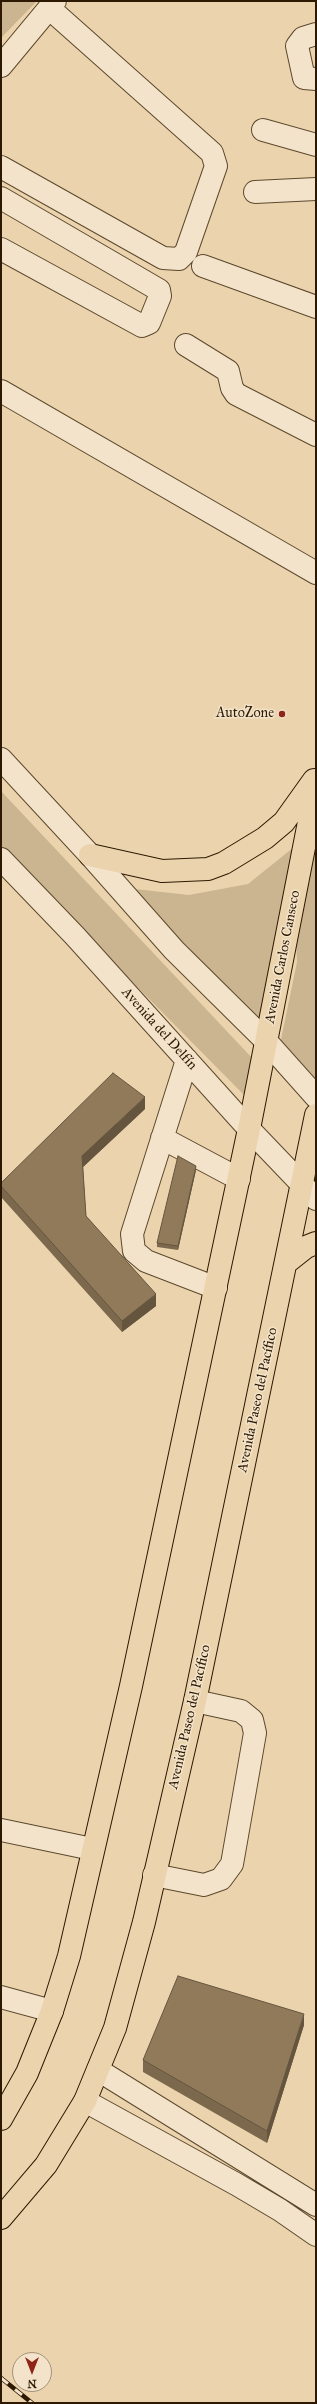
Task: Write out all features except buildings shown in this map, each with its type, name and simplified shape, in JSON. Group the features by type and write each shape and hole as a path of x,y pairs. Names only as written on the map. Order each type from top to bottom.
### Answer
{"main road":[{"path":"90,855 162,871 208,869 224,863 266,838 284,822 316,778"},
{"name":"Avenida Carlos Canseco","path":"249,1129 316,786"},
{"path":"310,1192 316,1115"},
{"path":"2,2113 27,2073 52,2011 69,1956 92,1849 131,1686 249,1129"},
{"name":"Avenida Paseo del Pacífico","path":"1,2218 46,2165 85,2101 115,2028 154,1875 195,1700 287,1262 310,1192"},
{"path":"287,1262 306,1247 316,1243"}],"street":[{"path":"1,66 52,4 212,153 216,166 186,252 179,259 163,258 1,167"},
{"path":"316,34 303,38 297,46 304,78 316,79"},
{"path":"262,130 316,145"},
{"path":"255,192 316,189"},
{"path":"1,198 159,290 160,296 149,322 142,326 1,249"},
{"path":"203,266 316,307"},
{"path":"186,345 228,371 232,388 236,394 316,435"},
{"path":"1,391 316,573"},
{"path":"1,759 90,855 174,950 267,1042 316,1096"},
{"name":"Avenida del Delfín","path":"1,859 75,936 249,1129 310,1192"},
{"path":"187,1060 132,1234 134,1251 146,1261 216,1288"},
{"path":"162,1138 239,1179"},
{"path":"154,1875 204,1885 221,1879 232,1864 255,1733 252,1720 241,1711 195,1700"},
{"path":"1,1830 92,1849"},
{"path":"1,1997 52,2011"},
{"path":"98,2070 316,2205"},
{"path":"85,2101 280,2210 316,2235"}],"shaded area":[{"path":"1,1 37,1 1,38"},
{"path":"1,791 253,1059 246,1097 1,849"},
{"path":"316,840 316,1073 314,1082 279,1049 297,962 296,938"},
{"path":"294,847 264,1026 126,888 189,895 248,884"}],"railway":[{"path":"1,2378 32,2403"}],"place":[{"name":"AutoZone","path":"282,714"}]}
